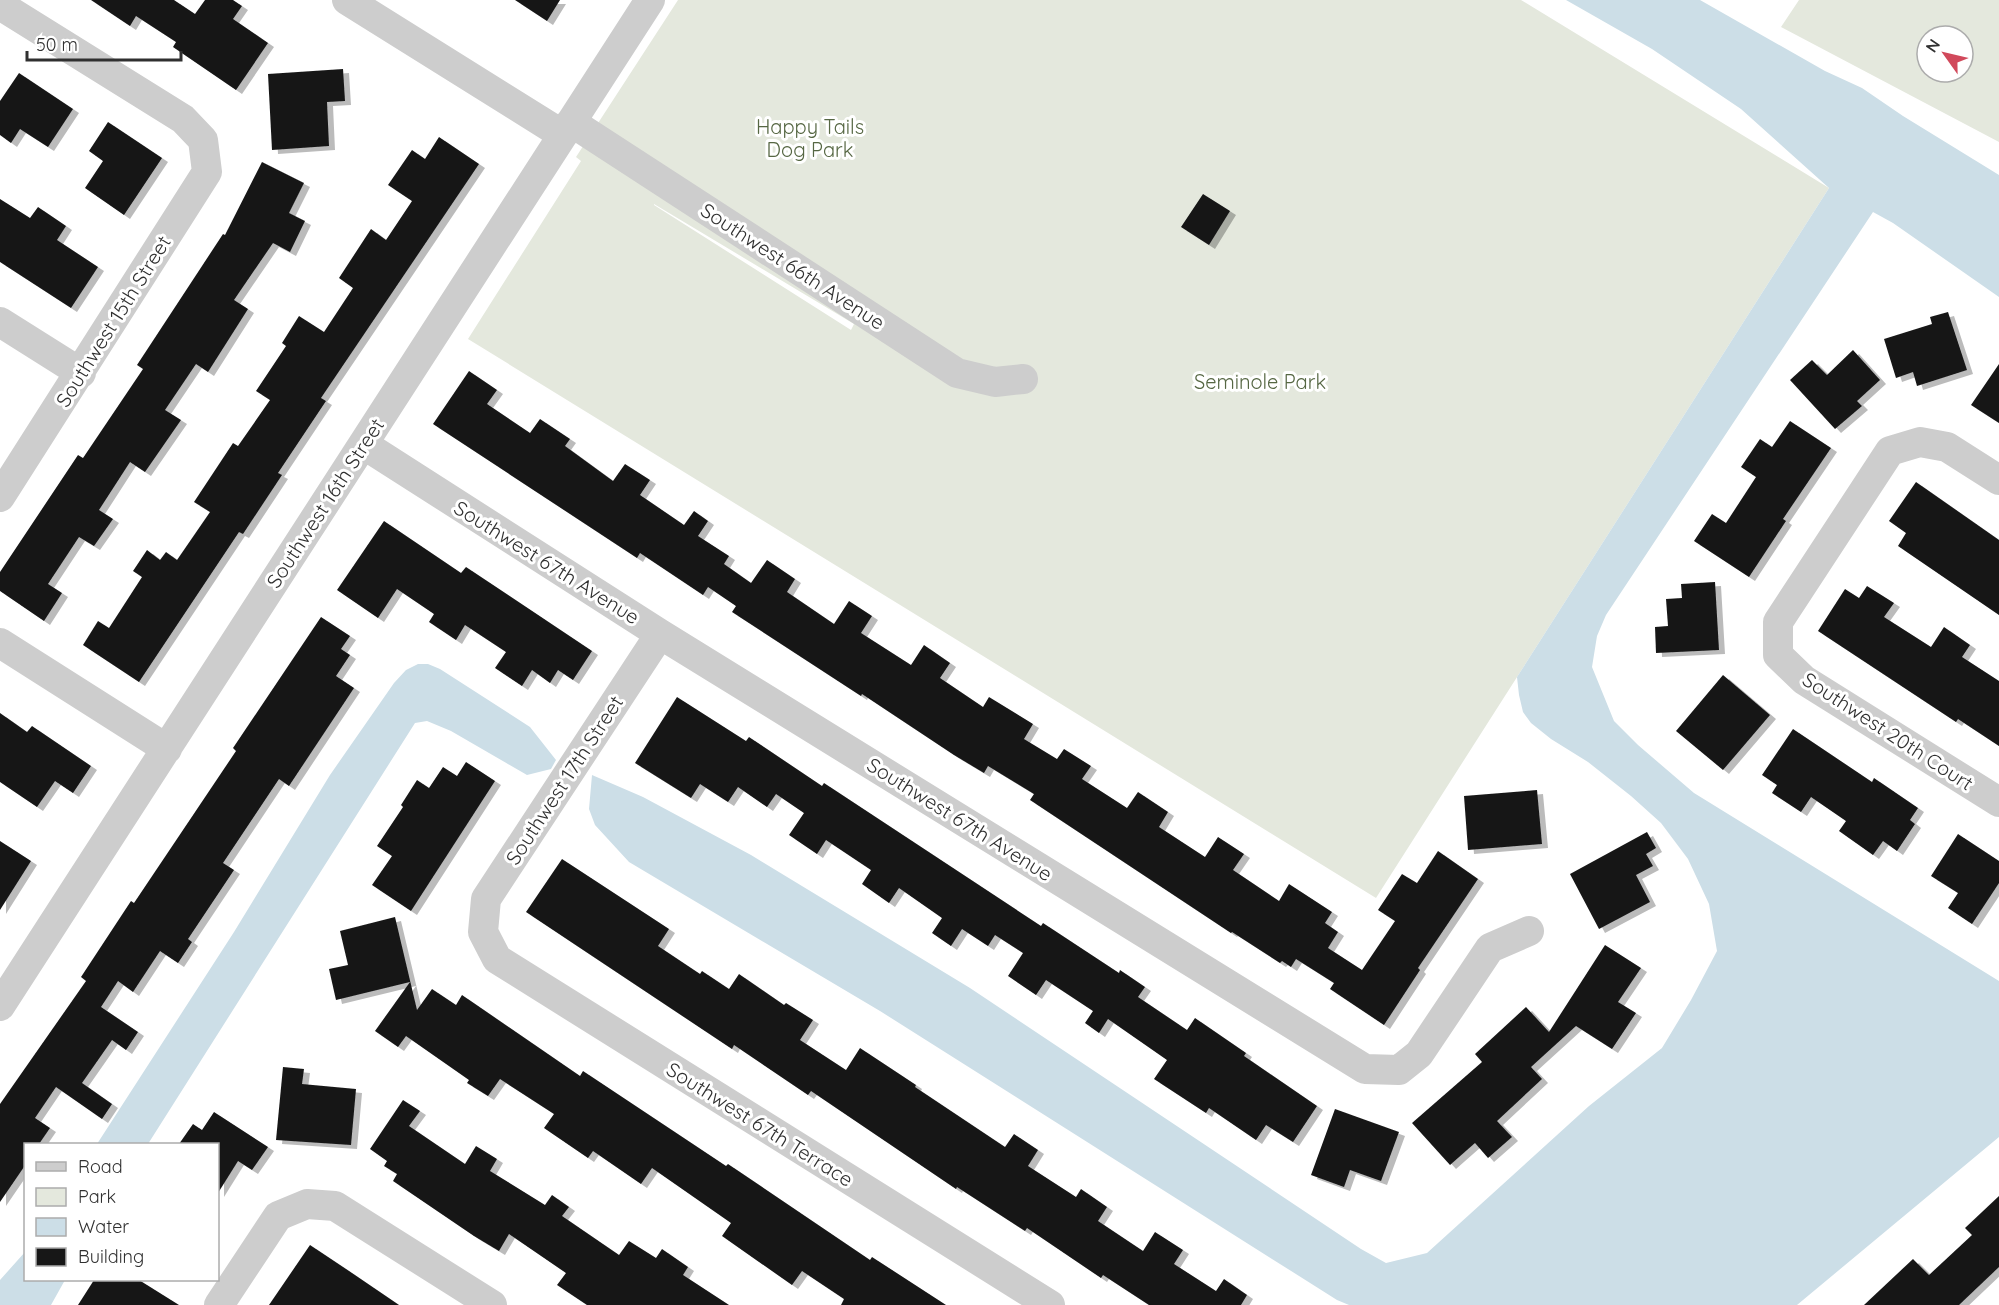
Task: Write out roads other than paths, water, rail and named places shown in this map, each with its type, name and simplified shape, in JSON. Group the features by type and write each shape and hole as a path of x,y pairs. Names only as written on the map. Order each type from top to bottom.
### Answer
{"street":[{"name":"Southwest 66th Avenue","path":"347,0 567,129 957,373 996,382 1023,379"},
{"name":"Southwest 16th Street","path":"2,999 167,749 650,0"},
{"name":"Southwest 15th Street","path":"0,5 183,120 203,140 207,172 0,497"},
{"path":"0,322 81,373"},
{"name":"Southwest 20th Court","path":"1999,480 1947,447 1920,442 1890,451 1778,622 1778,655 1804,680 1999,802"},
{"name":"Southwest 67th Avenue","path":"363,444 660,634 1365,1069 1399,1070 1419,1054 1490,948 1528,931"},
{"name":"Southwest 17th Street","path":"483,932 486,899 660,634"},
{"path":"0,643 167,749"},
{"name":"Southwest 67th Terrace","path":"483,932 497,959 1050,1305"},
{"path":"219,1305 278,1216 307,1204 335,1206 492,1305"}],"water":[{"path":"1566,0 1700,0 1825,71 1862,88 1999,175 1999,297 1893,223 1873,212 1606,615 1597,636 1592,667 1614,721 1638,745 1694,793 1999,981 1999,1137 1797,1305 1349,1305 1337,1300 880,1011 629,862 595,825 589,809 592,775 643,797 751,855 970,988 1361,1249 1386,1263 1427,1253 1589,1106 1662,1048 1717,951 1709,904 1688,859 1661,823 1631,796 1588,762 1551,739 1531,723 1523,712 1517,677 1829,188 1741,109 1652,49"},
{"path":"418,664 428,664 440,669 530,727 556,760 551,769 527,775 451,731 427,721 415,723 149,1143 98,1143 234,932 330,775 394,683 406,670"},
{"path":"24,1253 24,1281 64,1281 51,1305 0,1305 0,1280"}],"park label":[{"name":"Happy Tails Dog Park","path":"810,138"},
{"name":"Seminole Park","path":"1260,381"}]}
